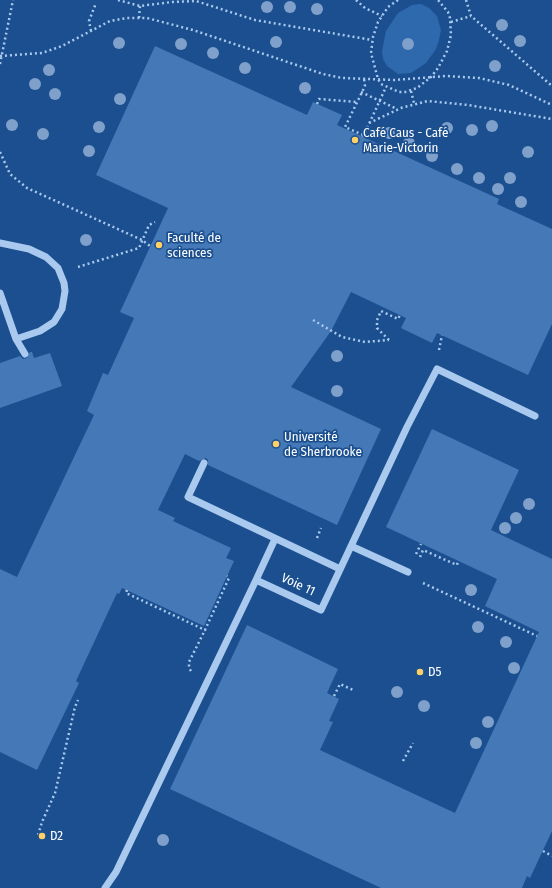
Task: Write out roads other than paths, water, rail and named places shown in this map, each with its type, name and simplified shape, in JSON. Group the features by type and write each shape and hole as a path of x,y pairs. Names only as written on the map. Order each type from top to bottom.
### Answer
{"lane":[{"path":"0,243 18,245 46,257 58,268 64,283 65,291 62,309 54,322 40,331 16,339"},
{"path":"0,293 16,339 25,354"},
{"name":"Voie 11","path":"256,580 321,610 407,427 437,369 535,416"},
{"path":"204,463 188,498 340,569"},
{"path":"105,888 119,865 275,538"},
{"path":"351,546 408,572"}],"place":[{"name":"Café Caus - Café Marie-Victorin","path":"355,140"},
{"name":"Faculté de sciences","path":"159,245"},
{"name":"Université de Sherbrooke","path":"276,444"},
{"name":"D5","path":"420,672"},
{"name":"D2","path":"42,836"}]}
